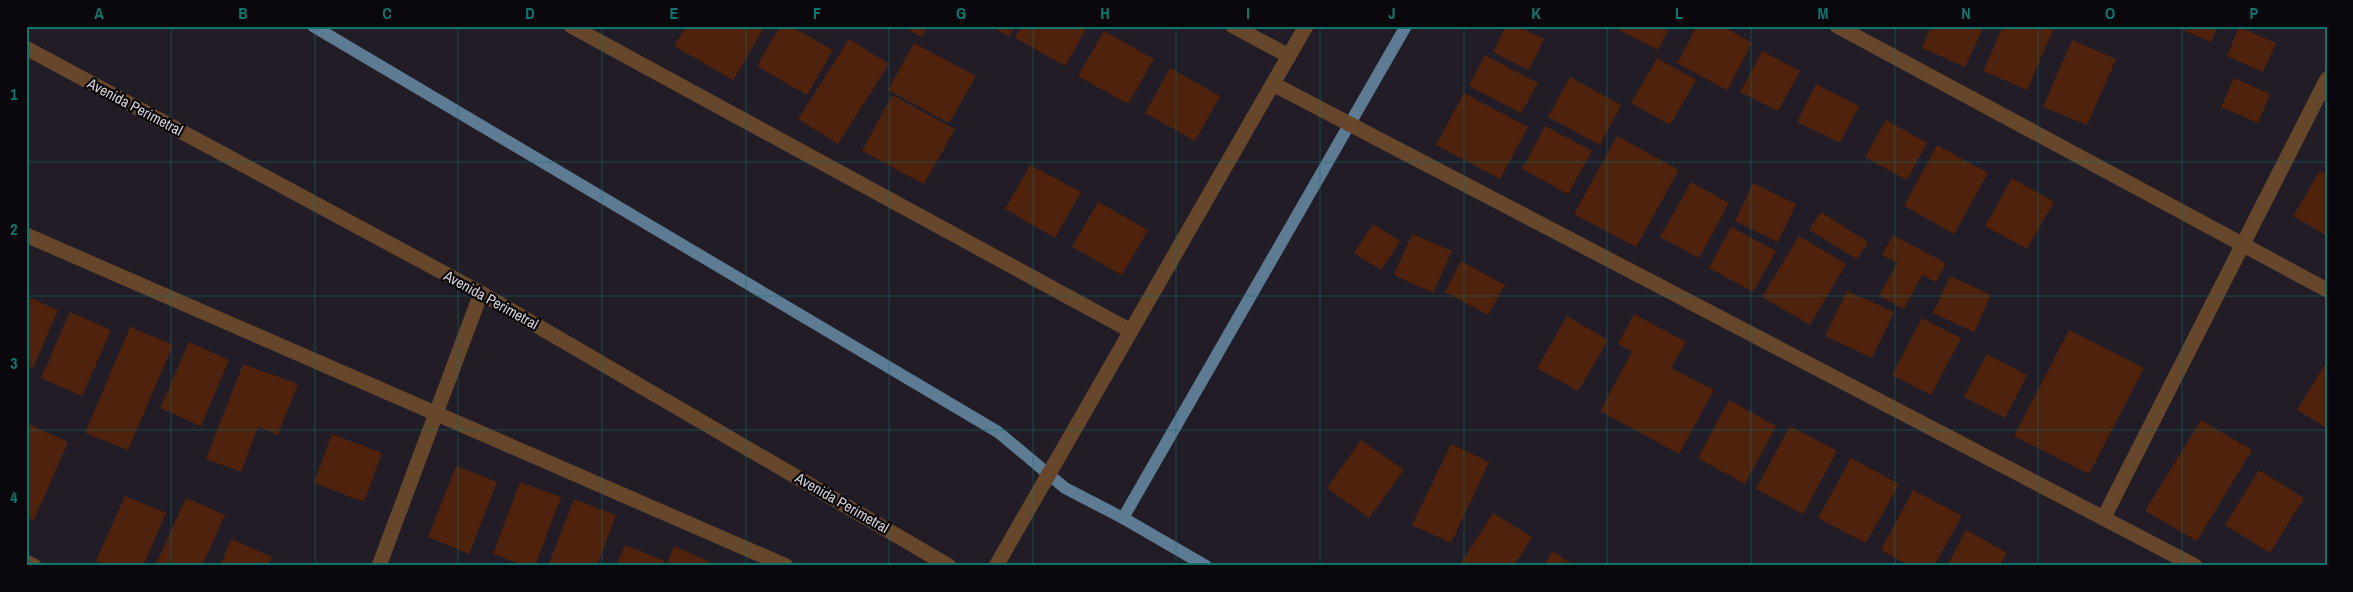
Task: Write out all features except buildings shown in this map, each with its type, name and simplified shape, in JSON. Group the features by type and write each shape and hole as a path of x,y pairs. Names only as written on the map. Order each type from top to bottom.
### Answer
{"street":[{"path":"571,26 1131,331"},
{"path":"1233,26 1289,56"},
{"path":"996,566 1306,26"},
{"path":"1837,26 2242,246 2327,290"},
{"name":"Avenida Perimetral","path":"26,48 481,293 949,566"},
{"path":"2104,517 2327,79"},
{"path":"1273,84 2195,566"},
{"path":"26,235 786,566"},
{"path":"379,566 481,293"},
{"path":"26,562 34,566"}],"waterway":[{"path":"313,26 998,432 1065,488 1123,518 1206,566"},
{"path":"1123,518 1406,26"}]}
